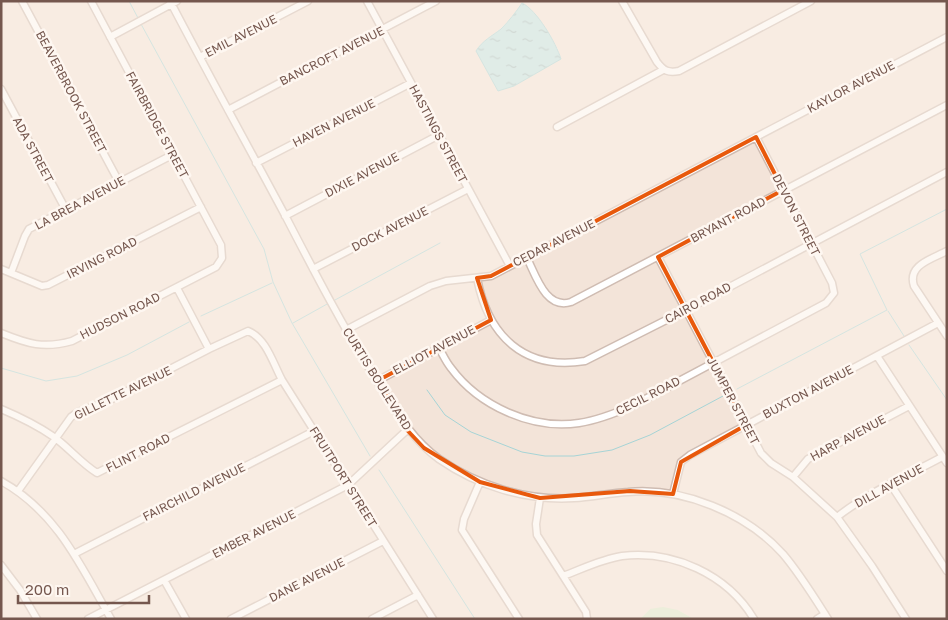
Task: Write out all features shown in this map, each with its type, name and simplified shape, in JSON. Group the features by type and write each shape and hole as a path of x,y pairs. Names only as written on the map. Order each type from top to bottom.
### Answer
{"street":[{"name":"BEAVERBROOK STREET","path":"22,1 120,182"},
{"name":"FAIRBRIDGE STREET","path":"90,1 222,249"},
{"name":"EMIL AVENUE","path":"200,57 308,1"},
{"name":"HASTINGS STREET","path":"367,1 510,266"},
{"name":"BANCROFT AVENUE","path":"228,110 436,1"},
{"path":"622,1 663,70 670,72 680,71 811,1"},
{"path":"110,37 173,2"},
{"name":"CURTIS BOULEVARD","path":"173,2 200,57 346,330 408,430 424,448 455,470 480,482 502,490 540,498 573,498 630,491 673,494 709,505 736,517 758,531 802,577 827,616"},
{"name":"KAYLOR AVENUE","path":"756,137 947,37"},
{"path":"557,127 663,70"},
{"name":"HAVEN AVENUE","path":"256,163 411,83"},
{"name":"ADA STREET","path":"1,89 66,210"},
{"name":"BRYANT ROAD","path":"527,258 545,293 551,300 564,304 658,258 783,190 947,105"},
{"name":"DIXIE AVENUE","path":"285,216 439,135"},
{"name":"DEVON STREET","path":"756,137 810,244 832,283 834,293"},
{"name":"CEDAR AVENUE","path":"346,330 430,286 491,276 756,137"},
{"name":"LA BREA AVENUE","path":"11,273 29,229 172,155"},
{"name":"CAIRO ROAD","path":"477,278 481,298 491,320 515,348 528,356 540,360 568,364 585,361 686,310 947,172"},
{"name":"DOCK AVENUE","path":"313,268 468,189"},
{"name":"IRVING ROAD","path":"1,269 42,286 48,285 201,207"},
{"name":"HUDSON ROAD","path":"1,333 25,343 42,346 72,341 216,267 222,258 222,249"},
{"path":"947,251 923,264 913,274 914,286 947,336"},
{"name":"JUMPER STREET","path":"658,258 761,453 771,463 793,477 837,517 906,619"},
{"path":"177,288 209,349"},
{"name":"CECIL ROAD","path":"439,348 452,369 470,388 489,403 530,420 553,424 579,423 608,416 634,405 826,303 834,293"},
{"name":"ELLIOT AVENUE","path":"377,381 491,320"},
{"name":"BUXTON AVENUE","path":"673,494 681,462 690,455 938,323"},
{"name":"GILLETTE AVENUE","path":"18,491 70,417 78,412 108,402 242,333 248,331 256,334"},
{"name":"FRUITPORT STREET","path":"256,334 262,341 282,380 433,619"},
{"path":"877,356 947,464"},
{"name":"FLINT ROAD","path":"1,409 55,438 97,473 282,380"},
{"name":"HARP AVENUE","path":"793,477 808,459 909,406"},
{"name":"EMBER AVENUE","path":"88,619 348,485 408,430"},
{"name":"FAIRCHILD AVENUE","path":"74,554 314,431"},
{"name":"DILL AVENUE","path":"837,517 854,504 942,457"},
{"path":"1,481 18,491 42,512 54,526 74,554 111,619"},
{"path":"480,482 464,520 462,530 519,619"},
{"path":"890,484 947,572"},
{"path":"540,498 536,524 537,535 586,612 587,619"},
{"name":"DANE AVENUE","path":"231,619 383,541"},
{"path":"563,576 604,560 621,556 651,555 674,559 707,574 724,585 741,600 754,619"},
{"path":"1,565 20,590 37,619"},
{"path":"164,580 186,619"},
{"path":"372,619 418,595"},
{"path":"817,619 827,616"}],"highlighted area":[{"path":"756,137 783,190 658,257 746,425 681,462 673,494 630,491 540,498 480,482 424,448 407,430 377,381 491,320 477,278 491,276"}],"shaded area":[{"path":"1,1 19,1 116,181 67,207 1,84"},
{"path":"25,1 88,1 169,154 121,179"},
{"path":"93,1 167,1 168,3 111,34"},
{"path":"182,1 303,1 201,54 175,5"},
{"path":"313,1 364,1 379,30 229,107 203,58"},
{"path":"370,1 431,1 383,27"},
{"path":"441,1 620,1 659,70 554,127 556,130 663,73 670,75 681,73 816,1 947,1 947,34 511,263 385,31","holes":["522,3 535,13 558,49 561,59 514,86 481,44 500,29 513,16"]},
{"path":"625,1 806,1 679,69 671,70 665,68 659,61"},
{"path":"170,7 359,357 404,430 348,482 284,378 259,333 256,331 210,346 180,289 224,258 225,247 113,38"},
{"path":"381,34 408,82 258,160 231,111"},
{"path":"947,39 947,102 785,187 759,138"},
{"path":"410,86 436,134 286,213 260,163"},
{"path":"1,95 62,209 28,227 10,270 1,266"},
{"path":"947,107 947,169 812,241 787,191"},
{"path":"438,138 464,188 314,265 288,216"},
{"path":"755,141 780,189 570,300 558,301 547,292 530,259"},
{"path":"171,158 197,206 53,281 43,283 14,272 31,231"},
{"path":"947,174 947,249 910,272 909,275 912,287 935,323 747,422 716,363 835,295 814,245"},
{"path":"467,192 507,266 491,274 446,279 347,327 316,269"},
{"path":"782,193 807,243 687,307 661,258"},
{"path":"199,210 219,246 220,258 214,265 71,339 57,343 26,340 1,331 1,272 48,288"},
{"path":"809,247 829,284 831,293 824,301 714,359 689,311"},
{"path":"947,254 947,331 916,285 915,274 924,265"},
{"path":"526,261 543,295 550,302 564,306 657,261 682,309 585,358 568,361 541,358 517,346 505,334 493,318 483,298 480,280"},
{"path":"475,281 478,300 488,319 378,378 350,331 431,288"},
{"path":"176,291 206,348 108,399 77,410 55,435 1,407 1,336 24,345 42,348 58,347"},
{"path":"684,313 710,362 633,403 608,414 579,421 553,422 531,418 491,401 472,386 454,367 442,349 490,323 526,357 539,363 568,366 585,363"},
{"path":"937,326 947,341 947,459 880,357"},
{"path":"248,334 254,336 260,343 279,379 98,470 58,437 72,419 79,414"},
{"path":"438,351 488,405 553,426 609,418 712,366 743,424 679,461 671,491 573,496 540,496 521,492 481,480 457,468 425,446 410,428 380,382"},
{"path":"876,359 906,405 807,457 793,474 773,461 763,451 749,426"},
{"path":"281,383 310,430 75,551 62,531 21,490 55,442 98,475"},
{"path":"908,409 939,456 838,514 797,477 809,461"},
{"path":"1,412 52,439 17,488 1,478"},
{"path":"745,428 759,454 792,479 835,519 903,619 832,619 804,575 783,551 760,530 675,492 683,463"},
{"path":"407,433 422,449 438,461 477,483 460,530 516,619 436,619 351,486"},
{"path":"313,434 344,485 107,607 78,555"},
{"path":"941,460 947,468 947,567 894,485"},
{"path":"1,484 16,493 40,514 58,534 102,609 83,619 40,619 23,588 1,561"},
{"path":"481,485 537,500 534,524 585,619 522,619 465,530 466,520"},
{"path":"347,488 380,540 226,619 189,619 167,581"},
{"path":"889,488 947,576 947,619 909,619 841,518 855,506"},
{"path":"630,494 672,496 708,507 735,519 756,533 779,554 799,578 822,613 812,619 757,619 743,599 726,583 708,571 675,557 651,553 621,554 565,574 539,534 542,500"},
{"path":"382,544 414,594 367,619 236,619"},
{"path":"650,558 673,561 705,575 739,602 751,619 694,619 678,610 650,609 640,619 591,619 567,577 621,559"},
{"path":"1,568 18,591 34,619 1,619"},
{"path":"163,584 183,619 114,619 109,611"},
{"path":"417,598 430,619 377,619"}],"green space":[{"path":"663,607 678,610 694,619 640,619 650,609"}],"water":[{"path":"522,3 534,12 540,20 555,44 561,59 514,86 498,91 476,51 484,41 504,26"}],"waterway":[{"path":"129,1 138,18"},
{"path":"141,24 264,249 273,282 292,323 370,456"},
{"path":"737,389 887,310 860,254 947,209"},
{"path":"335,300 440,243"},
{"path":"201,316 272,283"},
{"path":"293,323 329,303"},
{"path":"888,311 904,336"},
{"path":"1,368 46,381 77,376 127,355 189,322"},
{"path":"909,345 947,400"},
{"path":"427,390 445,415 471,432 522,452 545,456 574,456 612,450 650,435 723,396"},
{"path":"379,470 475,619"}]}
